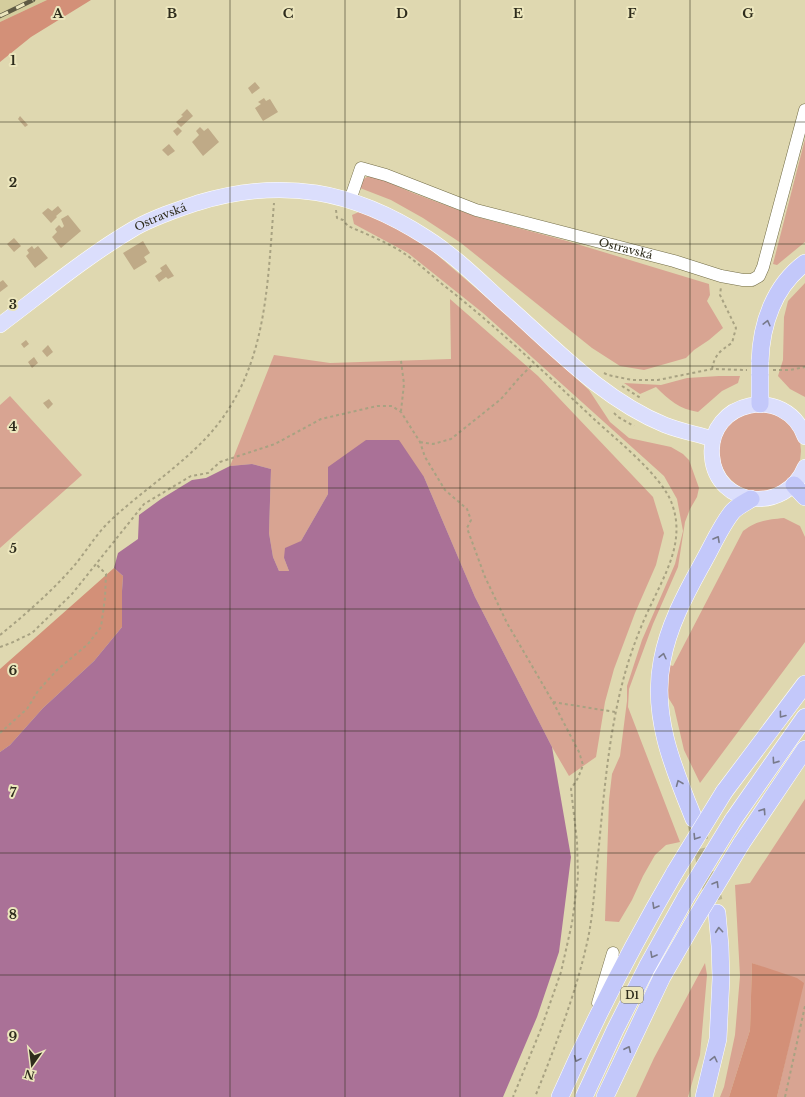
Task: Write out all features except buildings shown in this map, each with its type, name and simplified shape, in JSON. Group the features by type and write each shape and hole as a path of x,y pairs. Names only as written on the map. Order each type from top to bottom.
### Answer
{"highway":[{"path":"760,404 760,368 763,340 769,315 775,297 789,277 805,263"},
{"path":"694,819 677,777 664,732 659,689 662,661 669,634 687,592 734,510 751,499"},
{"path":"560,1097 584,1042 642,929 674,872 724,792 805,684"},
{"name":"D1","path":"584,1097 643,974 686,897 733,820 805,717"},
{"name":"D1","path":"605,1097 662,977 741,844 805,749"},
{"path":"704,1097 718,1039 721,978 717,913"}],"main road":[{"name":"Ostravská","path":"0,325 87,259 137,227 176,210 213,198 240,192 269,190 300,190 319,192 350,200 393,217 430,239 452,256 574,365 618,400 666,426 713,439"},
{"path":"804,434 799,425 786,412 770,405 746,405 728,415 719,426 713,439 712,457 713,465 719,477 727,487 735,493 751,499 764,499 799,491 802,474 805,467"}],"street":[{"name":"Ostravská","path":"350,200 361,168 386,175 476,210 674,261 721,276 749,281 755,279 761,273 805,110"},
{"path":"584,1042 613,953"}],"path":[{"path":"0,635 54,588 75,565 93,539 111,520 170,472 207,437 232,404 243,384 260,335 265,307 274,200"},
{"path":"343,220 348,226 403,253 480,314 656,479 666,492 672,504 676,518 677,539 673,554 662,583 639,633 615,712 604,797 592,913 587,943 559,1037 535,1097"},
{"path":"712,369 714,359 720,351 732,343 736,328 720,295 721,276"},
{"path":"401,361 404,384 401,412"},
{"path":"420,442 433,444 451,439 500,399 534,363"},
{"path":"779,370 790,370 805,367"},
{"path":"602,372 608,375 632,380 658,380 712,369 743,370"},
{"path":"0,646 11,643 32,633 72,594 144,504 191,476 208,473 220,462 275,444 296,431 321,420 378,406 392,406 401,412 420,442 425,457 445,490 467,509 471,520 467,528 485,577 507,623 553,702 579,752 583,765 578,778 571,789 577,841 578,877 572,923 561,972 541,1029 512,1097"},
{"path":"0,733 27,709 38,691 56,670 88,644 101,627 105,598 106,574 96,564"},
{"path":"553,702 615,712"},
{"path":"785,1097 805,1006"}],"shaded area":[{"path":"0,0 47,0 0,22"},
{"path":"47,0 91,0 31,37 0,62 0,22"},
{"path":"805,139 805,242 777,265 773,264"},
{"path":"367,177 376,177 413,193 477,217 567,241 709,284 710,295 707,301 723,328 686,358 644,370 620,366 592,348 461,243 423,218 391,200 360,188 362,180"},
{"path":"361,211 421,241 500,309 589,390 610,422 629,438 671,447 683,454 689,460 699,488 697,497 685,522 678,567 653,624 629,689 628,707 680,842 666,845 655,855 619,922 605,921 609,800 612,774 620,756 627,701 627,686 642,640 675,564 683,531 677,499 664,476 483,313 408,253 354,224 352,215"},
{"path":"805,283 805,397 790,389 778,376 783,360 784,317 788,301"},
{"path":"450,299 538,376 653,497 664,533 656,565 635,613 614,669 605,702 596,757 569,776 552,747 475,597 424,477 328,467 328,494 301,541 284,558 289,571 279,571 273,557 269,533 271,469 252,464 230,466 274,355 330,363 451,359"},
{"path":"740,376 738,383 722,391 698,412 685,409 665,396 656,387 640,394 624,383 661,385 687,378"},
{"path":"10,396 82,475 0,548 0,405"},
{"path":"760,410 776,413 789,422 798,435 801,451 798,467 789,480 776,489 760,492 744,489 731,480 722,467 719,451 722,435 731,422 744,413"},
{"path":"366,440 399,440 424,477 475,597 552,747 571,857 559,952 537,1017 503,1097 0,1097 0,752 10,745 43,708 94,661 122,627 123,576 114,568 118,553 138,539 139,515 161,499 192,480 206,478 230,466 252,464 271,469 269,533 273,557 279,571 289,571 284,558 285,548 301,541 328,494 328,467"},
{"path":"784,518 800,526 805,537 805,642 700,783 684,750 674,707 663,689 666,664 673,666 743,531 762,521"},
{"path":"114,568 123,576 122,627 94,661 43,708 10,745 0,752 0,669"},
{"path":"805,799 805,1097 777,1097 803,983 752,963 750,1030 729,1097 720,1097 724,1087 735,1035 740,976 735,885 750,883"},
{"path":"705,963 707,975 700,1055 688,1097 636,1097 654,1058"},
{"path":"752,963 797,978 804,983 777,1097 729,1097 750,1030"}],"tunnel":[{"path":"696,824 714,901"}],"railway":[{"path":"0,16 33,0"}]}
